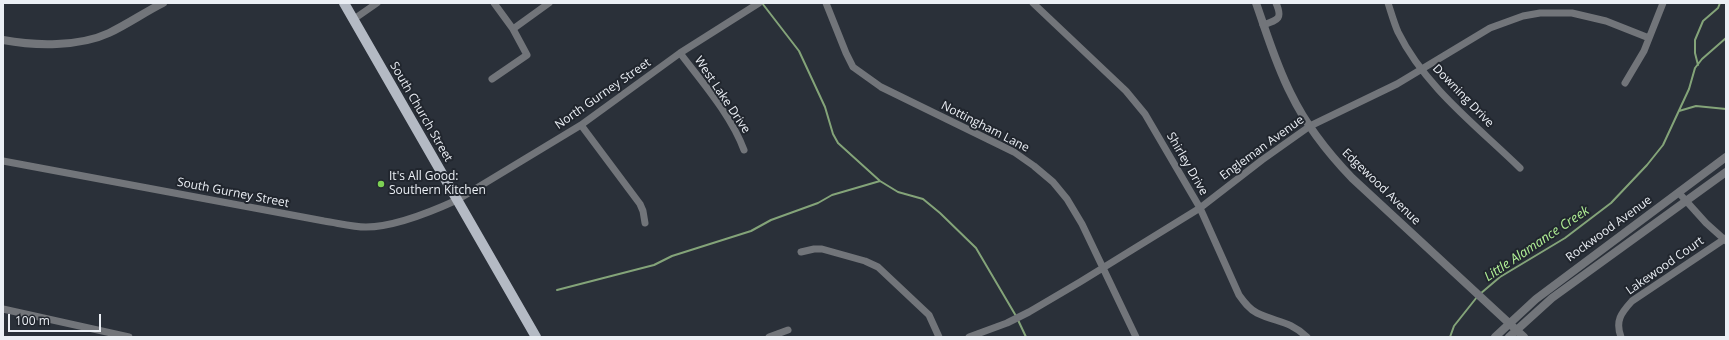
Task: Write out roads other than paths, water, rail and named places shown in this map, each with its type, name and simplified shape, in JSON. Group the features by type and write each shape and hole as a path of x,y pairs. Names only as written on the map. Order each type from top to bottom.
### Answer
{"main road":[{"name":"South Church Street","path":"344,3 536,337"}],"street":[{"path":"3,40 34,44 82,42 108,34 163,3"},
{"path":"354,19 377,3"},
{"path":"492,79 526,55 513,30 494,3"},
{"path":"513,30 549,3"},
{"name":"North Gurney Street","path":"457,200 581,125 680,53 759,3"},
{"name":"Nottingham Lane","path":"826,3 846,54 853,67 881,87 1014,152 1053,182 1067,199 1082,224 1104,267 1136,337"},
{"name":"Shirley Drive","path":"1033,3 1137,103 1200,208 1239,295 1249,308 1257,313 1295,326 1307,337"},
{"name":"Edgewood Avenue","path":"1256,3 1280,70 1291,94 1326,149 1352,178 1524,337"},
{"path":"1263,25 1279,18 1280,14 1276,3"},
{"name":"Downing Drive","path":"1388,3 1398,32 1422,70 1451,102 1520,168"},
{"path":"1624,83 1637,64 1663,3"},
{"name":"Engleman Avenue","path":"969,337 1007,323 1029,312 1200,208 1262,160 1310,126 1376,95 1422,70 1490,28 1523,16 1540,13 1572,13 1589,16 1649,38"},
{"name":"West Lake Drive","path":"680,53 738,134 744,150"},
{"path":"581,125 640,204 645,222"},
{"name":"Rockwood Avenue","path":"1495,337 1508,323 1536,299 1726,157"},
{"name":"South Gurney Street","path":"3,161 324,221 364,227 385,226 443,207 457,200"},
{"name":"Rockwood Avenue","path":"1509,337 1552,298 1726,172"},
{"path":"1679,193 1706,223 1725,239"},
{"name":"Lakewood Court","path":"1621,337 1618,324 1621,313 1632,301 1725,239"},
{"path":"801,252 822,249 865,261 878,267 929,315 939,337"},
{"path":"3,309 130,337"},
{"path":"769,337 788,330"}],"waterway":[{"path":"762,3 799,51 825,107 833,134 838,143 880,181 898,192 923,199 940,213 976,248 1016,316"},
{"name":"Little Alamance Creek","path":"1698,65 1695,53 1695,40 1703,21 1718,8 1720,3"},
{"name":"Little Alamance Creek","path":"1480,294 1500,277 1565,238 1611,203 1647,165 1663,145 1689,89 1695,68 1702,59 1726,38"},
{"path":"1679,111 1696,106 1726,109"},
{"path":"557,290 654,265 672,256 751,231 771,220 818,203 832,195 880,181"},
{"name":"Little Alamance Creek","path":"1450,337 1454,326 1477,297"},
{"path":"1018,320 1026,337"}],"place":[{"name":"It's All Good: Southern Kitchen","path":"381,184"}]}
